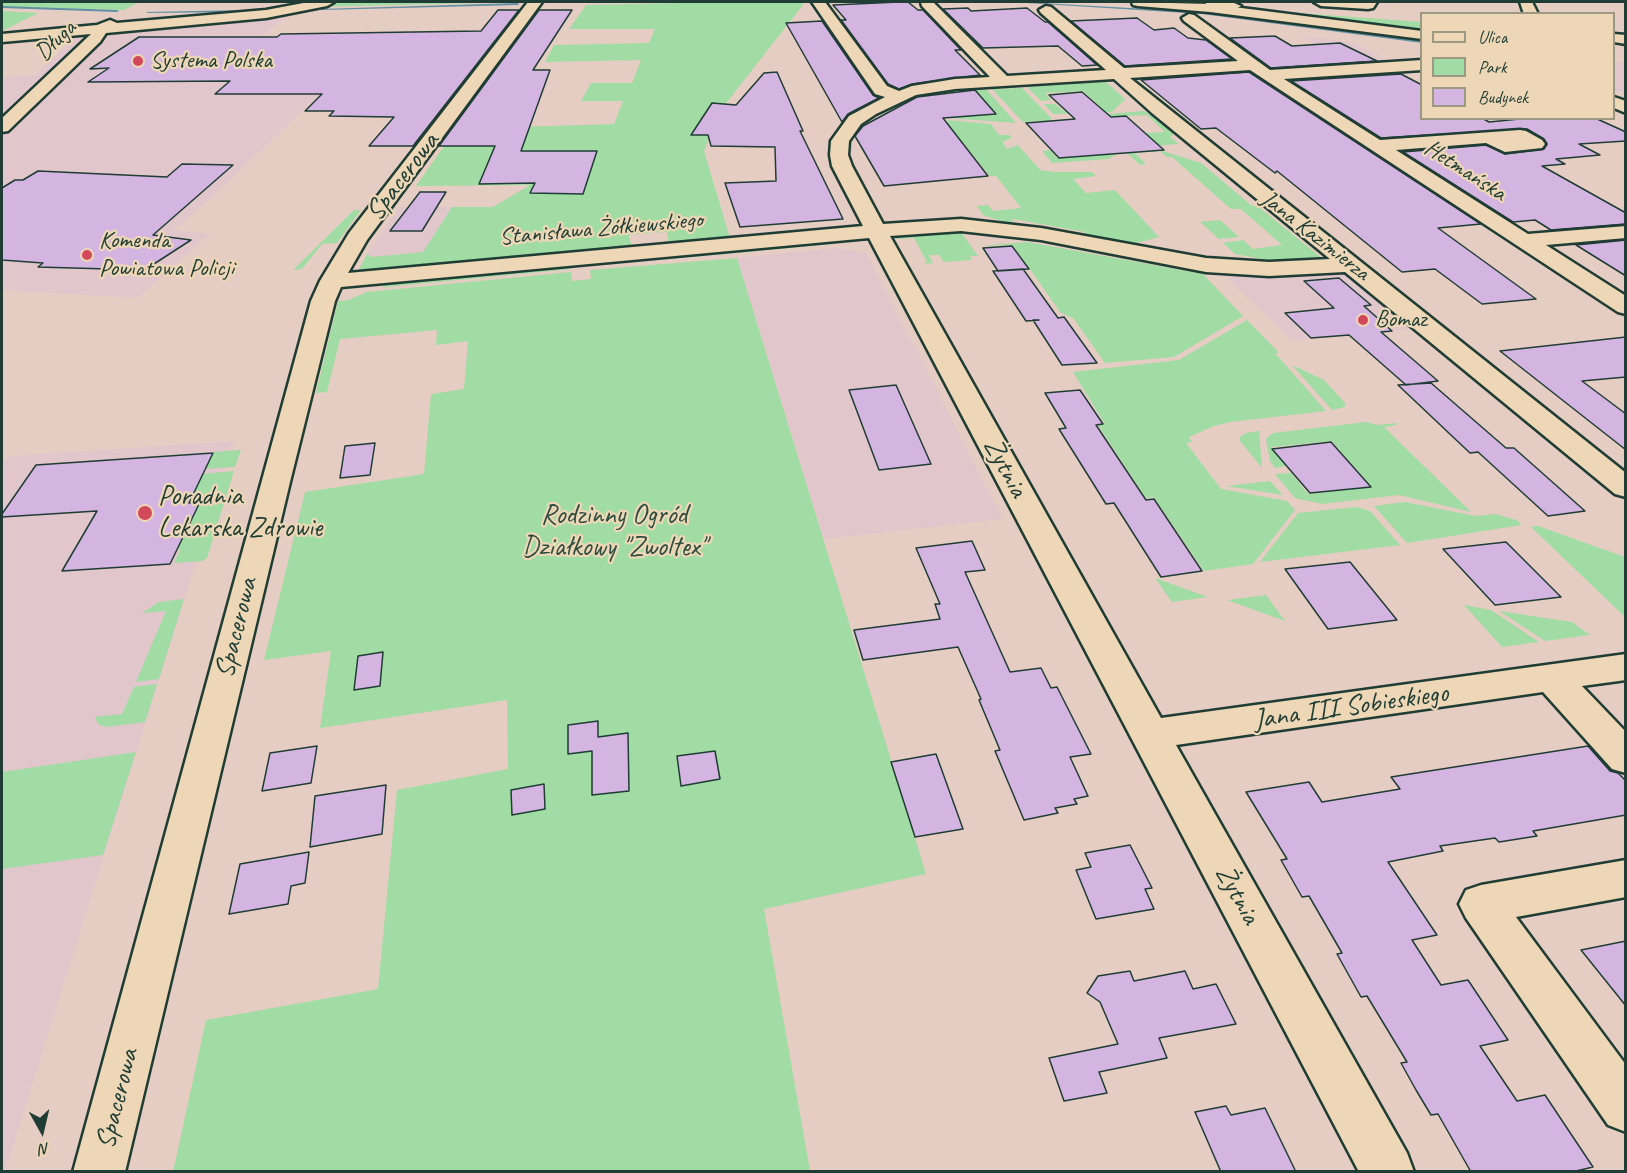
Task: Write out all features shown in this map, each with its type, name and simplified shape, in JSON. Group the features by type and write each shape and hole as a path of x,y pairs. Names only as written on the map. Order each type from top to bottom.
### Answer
{"street":[{"path":"2,38 103,27 266,14 327,2"},
{"name":"Spacerowa","path":"99,1172 323,301 331,281 357,238 535,2"},
{"path":"818,2 881,90 898,96"},
{"path":"1138,2 1420,35"},
{"path":"1212,2 1234,6"},
{"path":"1321,2 1362,5 1368,5 1370,2"},
{"path":"927,3 1003,81"},
{"path":"1179,6 1234,6 1411,19"},
{"name":"Hetmańska","path":"1179,6 1260,70 1626,307"},
{"name":"Jana Kazimierza","path":"1046,10 1121,74 1122,79 1150,103 1626,488"},
{"name":"Długa","path":"2,127 95,39 103,27 134,11"},
{"path":"1260,70 1420,65"},
{"name":"Żytnia","path":"1260,70 1121,74 932,87 898,96 870,110 855,120 847,129 839,148 842,166 876,231 1388,1172"},
{"name":"Hetmańska","path":"1377,146 1489,138"},
{"name":"Stanisława Żółkiewskiego","path":"331,281 929,226 980,226 1041,234 1206,265 1269,269 1351,264"},
{"path":"1523,241 1626,232"},
{"name":"Jana III Sobieskiego","path":"1149,734 1626,667"},
{"path":"1552,678 1626,758"},
{"path":"1626,878 1481,904 1626,1107"}],"shaded area":[{"path":"288,15 257,40 379,37 209,200 173,230 210,234 137,298 2,290 2,77 35,75 78,35"},
{"path":"1301,36 1355,43 1395,64 1355,67"},
{"path":"1615,62 1625,63 1625,93 1615,91"},
{"path":"399,207 452,207 423,252 372,257 367,254"},
{"path":"837,248 866,253 1003,519 824,539 737,258"},
{"path":"1338,272 1348,275 1410,329 1292,340 1226,277 1229,273"},
{"path":"234,441 5,1171 2,1172 2,461 12,456"}],"green space":[{"path":"2,2 139,2 124,10 2,7"},
{"path":"337,2 519,2 315,7"},
{"path":"802,2 803,5 720,111 704,151 730,238 669,244 667,232 651,233 629,235 632,248 358,271 367,254 372,257 423,252 452,207 493,207 530,185 416,186 456,129 614,124 623,101 581,101 591,83 632,83 641,60 545,62 554,45 649,43 655,29 569,29 586,5"},
{"path":"1257,10 1420,22 1420,32"},
{"path":"2,11 38,13 2,31"},
{"path":"1106,82 1125,99 1112,112 1053,114 1044,104 1055,104 1063,111 1101,107 1083,91 1045,93 1051,100 1041,101 1027,87"},
{"path":"1022,88 1052,119 1043,124 1038,121 1023,122 992,89"},
{"path":"986,89 1016,123 948,118 944,112 959,117 996,114 930,96 939,92"},
{"path":"1143,111 1174,134 1170,137 1179,144 1152,146 1128,134 1165,132 1147,115 1105,117 1107,114"},
{"path":"947,120 991,124 999,135 1009,135 1012,138 1002,142 1007,149 1018,145 1040,170 1092,172 1096,176 1073,179 1086,193 1115,190 1159,237 1122,247 1081,239 1085,232 1013,219 1010,224 983,215 977,206 988,205 993,211 1021,208 996,176 990,176 953,130 915,125 949,122"},
{"path":"1153,148 1201,163 1251,205 1260,208 1323,259 1278,262 1235,254 1223,243 1243,240 1253,249 1282,245 1241,209 1231,209 1172,157 1167,157 1160,151 1135,153 1146,164 1140,165 1125,151"},
{"path":"1050,150 1057,158 1121,151 1109,159 1052,163 1042,151"},
{"path":"354,210 361,210 337,243 322,244 302,269 293,270"},
{"path":"1220,220 1239,237 1219,239 1200,222"},
{"path":"958,228 978,256 970,256 972,260 944,262 939,255 929,255 933,263 924,264 927,262 914,238 898,239 890,235"},
{"path":"837,240 832,244 671,259 670,254"},
{"path":"1027,242 1203,274 1243,316 1174,357 1105,363 1074,319 1060,312 1013,245 978,246"},
{"name":"Rodzinny Ogród Działkowy \"Zwoltex\"","path":"737,258 926,874 764,909 810,1171 173,1172 206,1020 378,989 397,790 508,769 507,700 320,728 331,651 264,660 305,492 424,474 431,394 464,389 468,341 436,345 437,330 340,339 327,392 316,393 338,301 348,300 367,292 571,272 572,281 591,279 590,270"},
{"path":"570,264 571,269 381,286 381,282"},
{"path":"1247,320 1279,353 1275,353 1326,411 1230,422 1189,437 1192,442 1186,443 1221,489 1287,501 1295,510 1253,564 1204,571 1154,497 1146,498 1098,425 1105,424 1073,372 1179,360"},
{"path":"1292,365 1324,380 1345,403 1345,407 1332,410"},
{"path":"1366,422 1377,425 1397,423 1384,427 1471,512 1399,495 1322,504 1295,498 1275,474 1291,473 1308,494 1372,487 1332,441 1271,447 1286,466 1275,468 1270,461 1266,439 1273,433"},
{"path":"1259,431 1262,468 1240,441 1240,437 1246,433"},
{"path":"241,450 235,467 203,469 214,452"},
{"path":"234,471 207,558 202,561 174,563 180,550 178,549 200,503 186,503 201,474"},
{"path":"1270,481 1283,495 1226,486"},
{"path":"1405,502 1475,516 1496,514 1516,520 1522,525 1407,543 1374,506"},
{"path":"1357,507 1370,511 1400,545 1260,562 1298,513"},
{"path":"1538,526 1625,557 1625,617 1531,527"},
{"path":"1155,578 1208,597 1172,602"},
{"path":"1266,595 1285,621 1227,600"},
{"path":"184,599 159,679 136,682 166,611 142,613 159,602"},
{"path":"1464,605 1491,610 1539,642 1502,647"},
{"path":"1499,611 1572,622 1590,635 1545,641"},
{"path":"157,684 145,722 106,727 98,724 95,717 122,714 134,687"},
{"path":"136,752 103,855 2,869 2,772"}],"building":[{"path":"908,2 918,10 923,10 961,50 955,50 980,75 912,84 899,89 888,84 841,20 846,20 833,5"},
{"path":"968,8 971,11 1027,8 1048,22 1097,65 1082,66 1058,46 983,48 943,9"},
{"path":"498,10 519,10 413,146 369,146 394,117 329,116 334,111 305,111 322,94 215,94 230,81 88,82 109,68 90,69 139,37 277,37 281,34 481,31"},
{"path":"539,10 572,10 533,70 550,70 521,151 597,151 583,194 530,193 535,183 479,184 495,146 439,146"},
{"path":"1137,18 1154,30 1174,28 1188,38 1206,40 1232,59 1125,66 1071,21"},
{"path":"822,21 873,95 879,98 848,114 842,122 786,23"},
{"path":"1275,36 1292,46 1340,43 1377,61 1271,68 1230,38"},
{"path":"777,72 803,131 800,131 843,219 740,227 725,183 776,181 775,147 711,146 708,135 691,135 712,103 736,105 764,73"},
{"path":"1249,72 1481,224 1438,228 1536,299 1482,304 1435,269 1402,272 1277,171 1275,173 1216,128 1201,129 1141,80"},
{"path":"1401,74 1420,84 1420,120 1486,120 1489,122 1599,120 1626,132 1626,141 1579,144 1600,155 1556,159 1565,164 1542,166 1626,213 1626,224 1551,230 1535,220 1513,222 1403,152 1486,145 1505,154 1544,149 1547,144 1544,139 1527,129 1381,138 1291,81"},
{"path":"975,90 996,114 943,118 988,176 884,186 855,136 863,126 917,97"},
{"path":"1082,92 1111,117 1126,116 1164,150 1059,158 1026,123 1075,119 1049,95"},
{"path":"182,164 233,165 153,235 191,240 140,273 108,269 38,267 43,263 2,260 2,188 15,180 23,180 38,171 167,177"},
{"path":"420,192 446,192 422,231 390,231"},
{"path":"1626,240 1626,276 1576,245"},
{"path":"1012,246 1029,269 998,271 983,248"},
{"path":"1023,269 1058,318 1064,317 1097,363 1062,365 1033,320 1026,321 993,271"},
{"path":"1339,278 1371,305 1364,306 1392,331 1381,332 1438,381 1406,385 1349,335 1311,338 1285,313 1334,308 1304,281"},
{"path":"1626,337 1626,377 1582,381 1626,414 1626,450 1500,351"},
{"path":"1431,383 1506,448 1514,448 1585,511 1548,516 1478,452 1470,453 1398,385"},
{"path":"896,385 931,464 879,470 849,390"},
{"path":"1080,390 1103,424 1096,425 1146,500 1154,499 1202,571 1161,577 1114,503 1106,504 1059,429 1066,428 1045,393"},
{"path":"1331,442 1371,487 1310,493 1272,449"},
{"path":"375,443 370,475 340,478 345,446"},
{"name":"Poradnia Lekarska Zdrowie","path":"213,453 189,503 200,502 170,564 62,571 97,511 2,517 36,465"},
{"path":"972,541 985,570 965,572 1010,672 1041,668 1051,688 1057,687 1091,754 1070,757 1088,796 1074,799 1077,804 1055,808 1058,813 1024,820 995,751 1000,750 979,700 981,699 958,647 863,660 854,630 940,619 935,604 940,604 916,548"},
{"path":"1506,542 1561,597 1495,605 1443,549"},
{"path":"1350,562 1397,620 1328,629 1285,569"},
{"path":"383,652 380,686 354,690 358,656"},
{"path":"598,721 598,737 628,733 629,791 592,795 592,751 568,754 568,725"},
{"path":"317,746 311,783 262,791 270,753"},
{"path":"1588,746 1610,771 1618,773 1626,781 1626,815 1533,831 1537,836 1499,842 1495,838 1440,846 1443,851 1388,862 1437,935 1412,940 1441,985 1468,980 1508,1040 1480,1046 1517,1101 1545,1095 1593,1167 1572,1172 1471,1172 1438,1114 1431,1115 1416,1090 1401,1063 1407,1062 1367,996 1361,997 1337,954 1342,953 1309,896 1302,897 1281,860 1287,859 1246,792 1309,782 1322,802 1400,789 1391,777"},
{"path":"715,751 720,779 681,786 677,756"},
{"path":"936,754 963,829 915,837 891,762"},
{"path":"544,784 545,809 512,815 511,790"},
{"path":"386,785 382,834 310,847 315,796"},
{"path":"1130,845 1152,888 1145,889 1154,909 1096,919 1076,870 1091,867 1085,853"},
{"path":"309,852 305,883 291,886 288,904 229,914 240,864"},
{"path":"1626,941 1626,1006 1581,950"},
{"path":"1130,971 1134,981 1185,971 1193,989 1216,984 1236,1024 1159,1038 1167,1058 1099,1072 1107,1093 1064,1101 1049,1058 1118,1044 1100,1002 1087,993 1098,976"},
{"path":"1226,1106 1231,1115 1265,1108 1296,1172 1221,1172 1195,1112"}],"waterway":[{"path":"550,2 605,2"},
{"path":"1012,2 1202,13 1420,42"},
{"path":"321,9 518,4"},
{"path":"2,7 117,11"},
{"path":"148,12 244,11"}],"place":[{"name":"Systema Polska","path":"138,61"},
{"name":"Komenda Powiatowa Policji","path":"87,255"},
{"name":"Bomaz","path":"1363,320"},
{"name":"Poradnia Lekarska Zdrowie","path":"145,513"}]}
